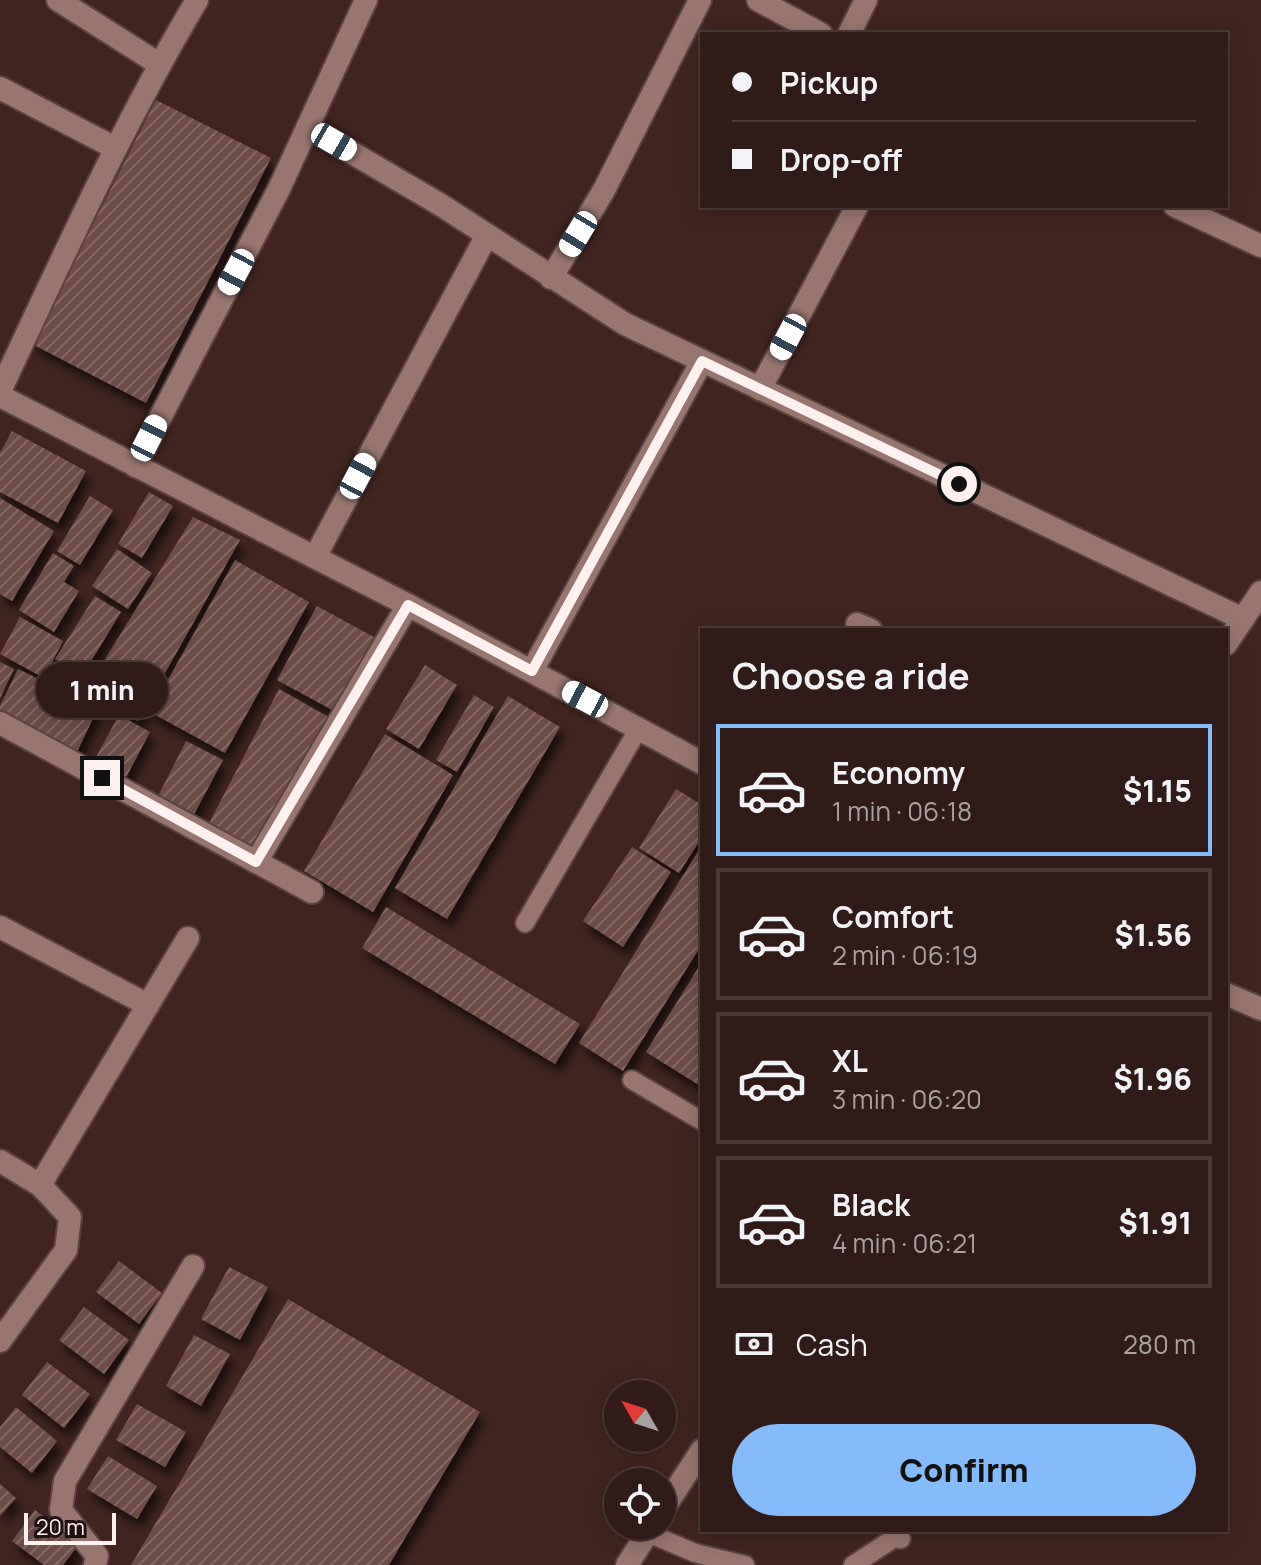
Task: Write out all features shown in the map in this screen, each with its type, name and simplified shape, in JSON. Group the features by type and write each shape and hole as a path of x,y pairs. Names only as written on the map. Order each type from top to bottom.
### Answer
{"street":[{"path":"58,0 159,64"},
{"path":"197,0 115,148 0,394 408,605 700,762"},
{"path":"135,466 279,189 366,0"},
{"path":"551,278 604,190 700,0"},
{"path":"758,0 817,32"},
{"path":"850,32 866,0"},
{"path":"0,88 115,148"},
{"path":"308,127 441,205 625,324 1243,619"},
{"path":"760,389 856,208"},
{"path":"1179,208 1261,246"},
{"path":"315,557 487,235"},
{"path":"532,671 702,361"},
{"path":"1228,641 1261,592"},
{"path":"256,862 408,605"},
{"path":"0,723 312,892"},
{"path":"0,927 148,1005"},
{"path":"40,1185 188,938"},
{"path":"1228,995 1261,1009"},
{"path":"0,1161 40,1185 70,1217 66,1250 0,1341"},
{"path":"95,1565 97,1556 61,1510 65,1481 193,1266"},
{"path":"676,1490 700,1453"},
{"path":"627,1565 643,1540"}],"lane":[{"path":"525,923 639,728"},
{"path":"632,1080 700,1120"},
{"path":"853,1565 894,1538 901,1539"},
{"path":"670,1540 695,1553 745,1565"}],"building":[{"path":"156,100 271,158 146,403 32,344"},
{"path":"12,431 86,471 58,523 0,492 0,453"},
{"path":"149,492 173,506 142,558 118,544"},
{"path":"90,496 113,510 80,565 57,551"},
{"path":"0,498 54,531 12,601 0,594"},
{"path":"193,517 240,540 138,721 83,695"},
{"path":"117,549 152,573 128,609 92,586"},
{"path":"53,553 74,566 64,582 79,591 54,632 19,610"},
{"path":"235,560 309,602 225,753 150,712"},
{"path":"95,596 121,612 82,676 55,659"},
{"path":"317,606 374,637 334,711 277,680"},
{"path":"20,617 63,641 44,678 0,654"},
{"path":"0,662 14,669 0,698"},
{"path":"425,665 457,685 419,749 386,729"},
{"path":"18,669 98,708 75,756 0,719 0,706"},
{"path":"279,689 332,719 253,852 207,827"},
{"path":"474,695 494,707 457,772 436,760"},
{"path":"508,696 560,727 447,919 395,888"},
{"path":"119,715 150,732 122,785 90,768"},
{"path":"385,734 453,775 373,912 304,871"},
{"path":"186,741 223,760 190,822 154,804"},
{"path":"676,789 700,804 700,840 679,873 639,848"},
{"path":"632,847 671,872 623,947 583,921"},
{"path":"700,848 700,947 623,1071 579,1043"},
{"path":"386,907 580,1024 555,1064 362,948"},
{"path":"700,965 700,1086 646,1052"},
{"path":"119,1261 162,1293 139,1324 96,1292"},
{"path":"229,1267 268,1287 240,1340 201,1319"},
{"path":"288,1299 480,1412 389,1565 131,1565"},
{"path":"84,1307 129,1340 104,1374 59,1340"},
{"path":"194,1335 230,1354 201,1406 166,1386"},
{"path":"47,1362 90,1394 64,1428 22,1395"},
{"path":"137,1404 186,1432 165,1467 116,1440"},
{"path":"16,1407 57,1441 32,1473 0,1447 0,1427"},
{"path":"108,1456 157,1486 137,1519 87,1489"},
{"path":"0,1484 16,1498 0,1516"},
{"path":"35,1510 80,1543 63,1565 44,1565 12,1541"}],"route":[{"path":"102,778 256,862 408,605 532,671 702,361 959,484"}]}
